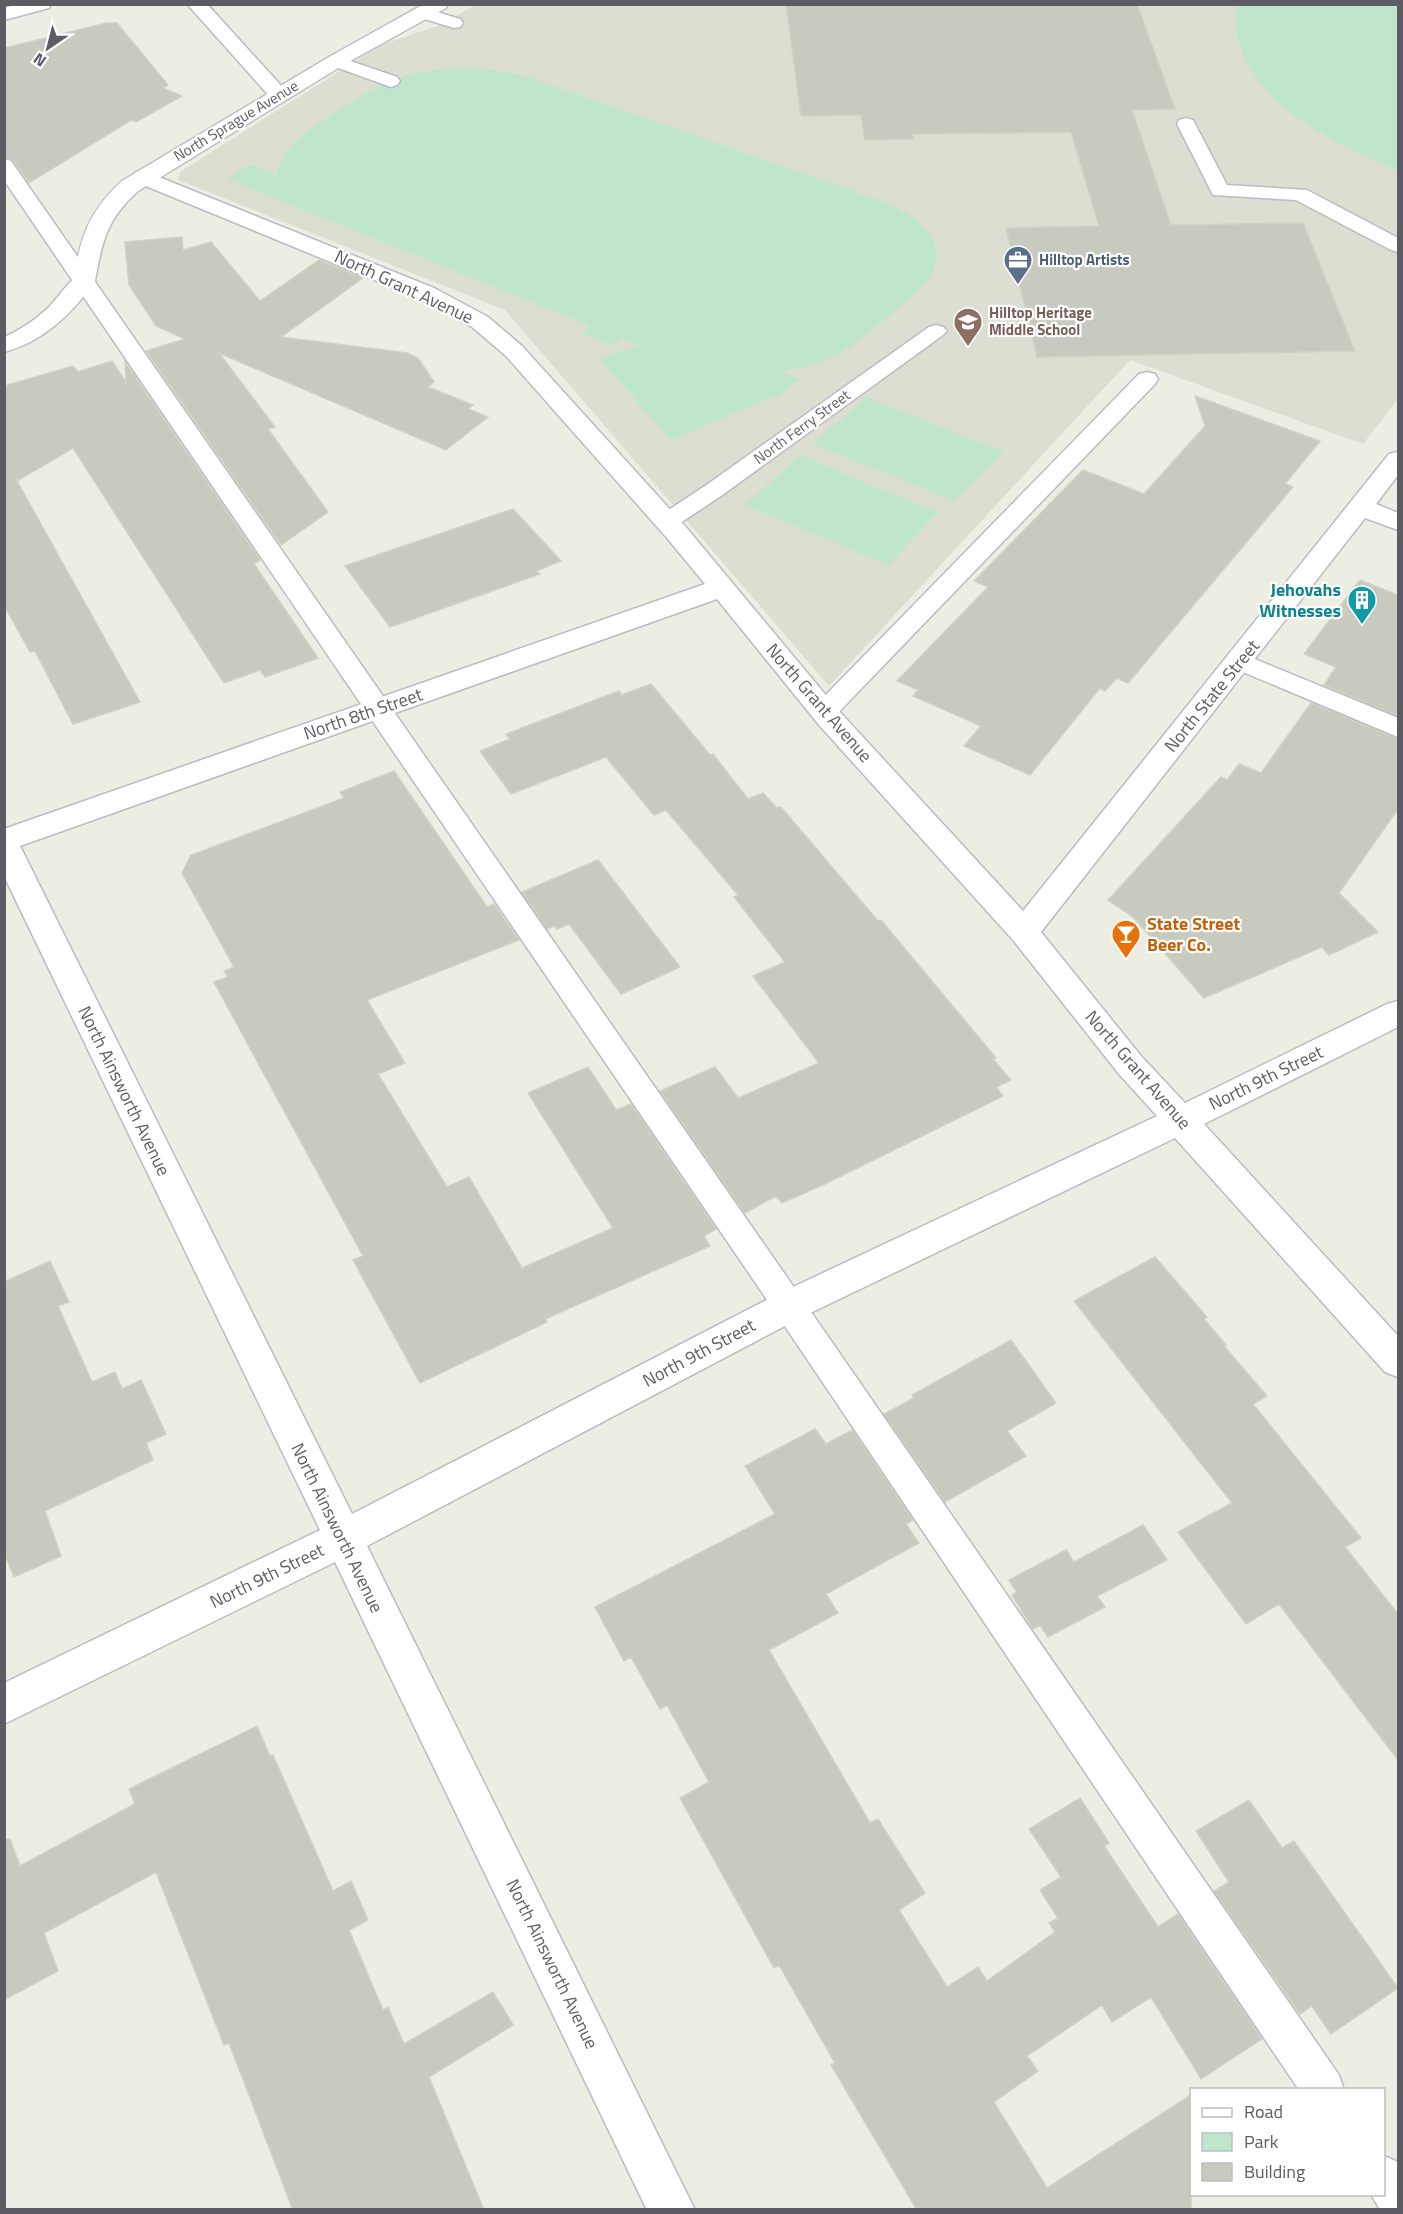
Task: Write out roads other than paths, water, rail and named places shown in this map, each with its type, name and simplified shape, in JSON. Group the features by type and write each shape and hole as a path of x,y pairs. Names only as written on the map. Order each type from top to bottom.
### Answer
{"street":[{"path":"4,14 42,4"},
{"path":"196,4 279,95"},
{"name":"North Sprague Avenue","path":"84,281 93,233 98,221 118,196 144,177 336,61 432,9"},
{"name":"North Grant Avenue","path":"144,177 381,273 446,303 480,322 514,351 666,522 824,712 1024,932 1131,1065 1398,1361"},
{"path":"4,345 22,339 48,322 84,281"},
{"name":"North State Street","path":"1024,932 1362,508 1398,459"},
{"path":"1362,508 1398,522"},
{"name":"North 8th Street","path":"4,840 721,588"},
{"name":"North Ainsworth Avenue","path":"4,844 672,2210"},
{"name":"North 9th Street","path":"4,1704 342,1539 789,1306 1244,1090 1398,1013"}],"lane":[{"path":"432,9 454,23"},
{"path":"336,61 391,81"},
{"path":"1186,124 1220,190 1300,194 1398,246"},
{"path":"4,165 789,1306 1323,2088"},
{"name":"North Ferry Street","path":"666,522 713,491 936,331"},
{"path":"824,712 1147,379"},
{"path":"1239,661 1398,728"},
{"path":"1385,2180 1398,2199"}],"place":[{"name":"Hilltop Artists","path":"1018,286"},
{"name":"Hilltop Heritage Middle School","path":"968,348"},
{"name":"Jehovahs Witnesses","path":"1362,626"},
{"name":"State Street Beer Co.","path":"1126,960"}]}
